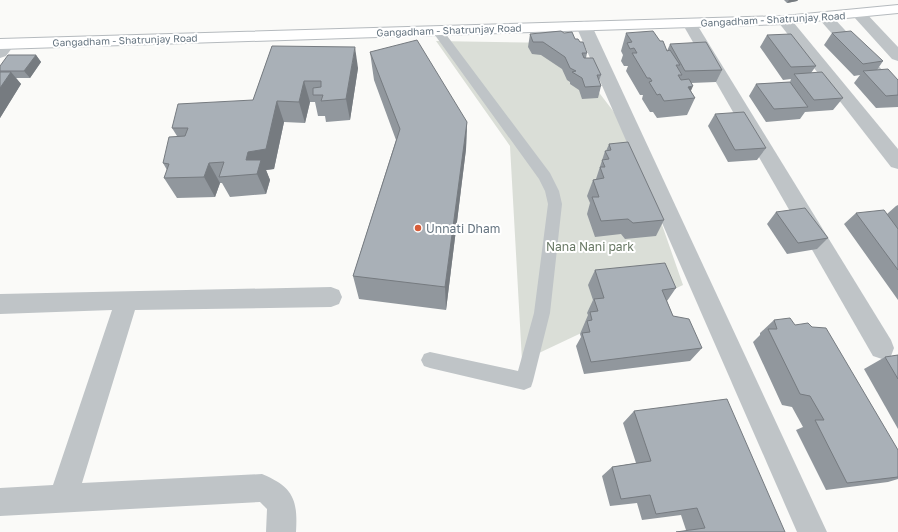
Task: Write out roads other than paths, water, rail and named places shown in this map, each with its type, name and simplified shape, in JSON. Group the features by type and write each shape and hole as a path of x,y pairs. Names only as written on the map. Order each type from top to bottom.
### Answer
{"main road":[{"name":"Gangadham - Shatrunjay Road","path":"2,47 784,20 825,17 860,7 875,12 898,9"}],"street":[{"path":"860,7 898,56"},
{"path":"825,17 898,98"},
{"path":"784,20 898,162"},
{"path":"689,23 882,348"},
{"path":"584,26 812,532"},
{"path":"0,304 127,300 331,297"},
{"path":"63,498 127,300"},
{"path":"0,502 262,488 274,493 279,501 283,516 281,532"}],"lane":[{"path":"430,360 524,381 542,314 556,204 545,177 438,31"}],"place":[{"name":"Unnati Dham","path":"418,228"}],"park label":[{"name":"Nana Nani park","path":"590,246"}]}
